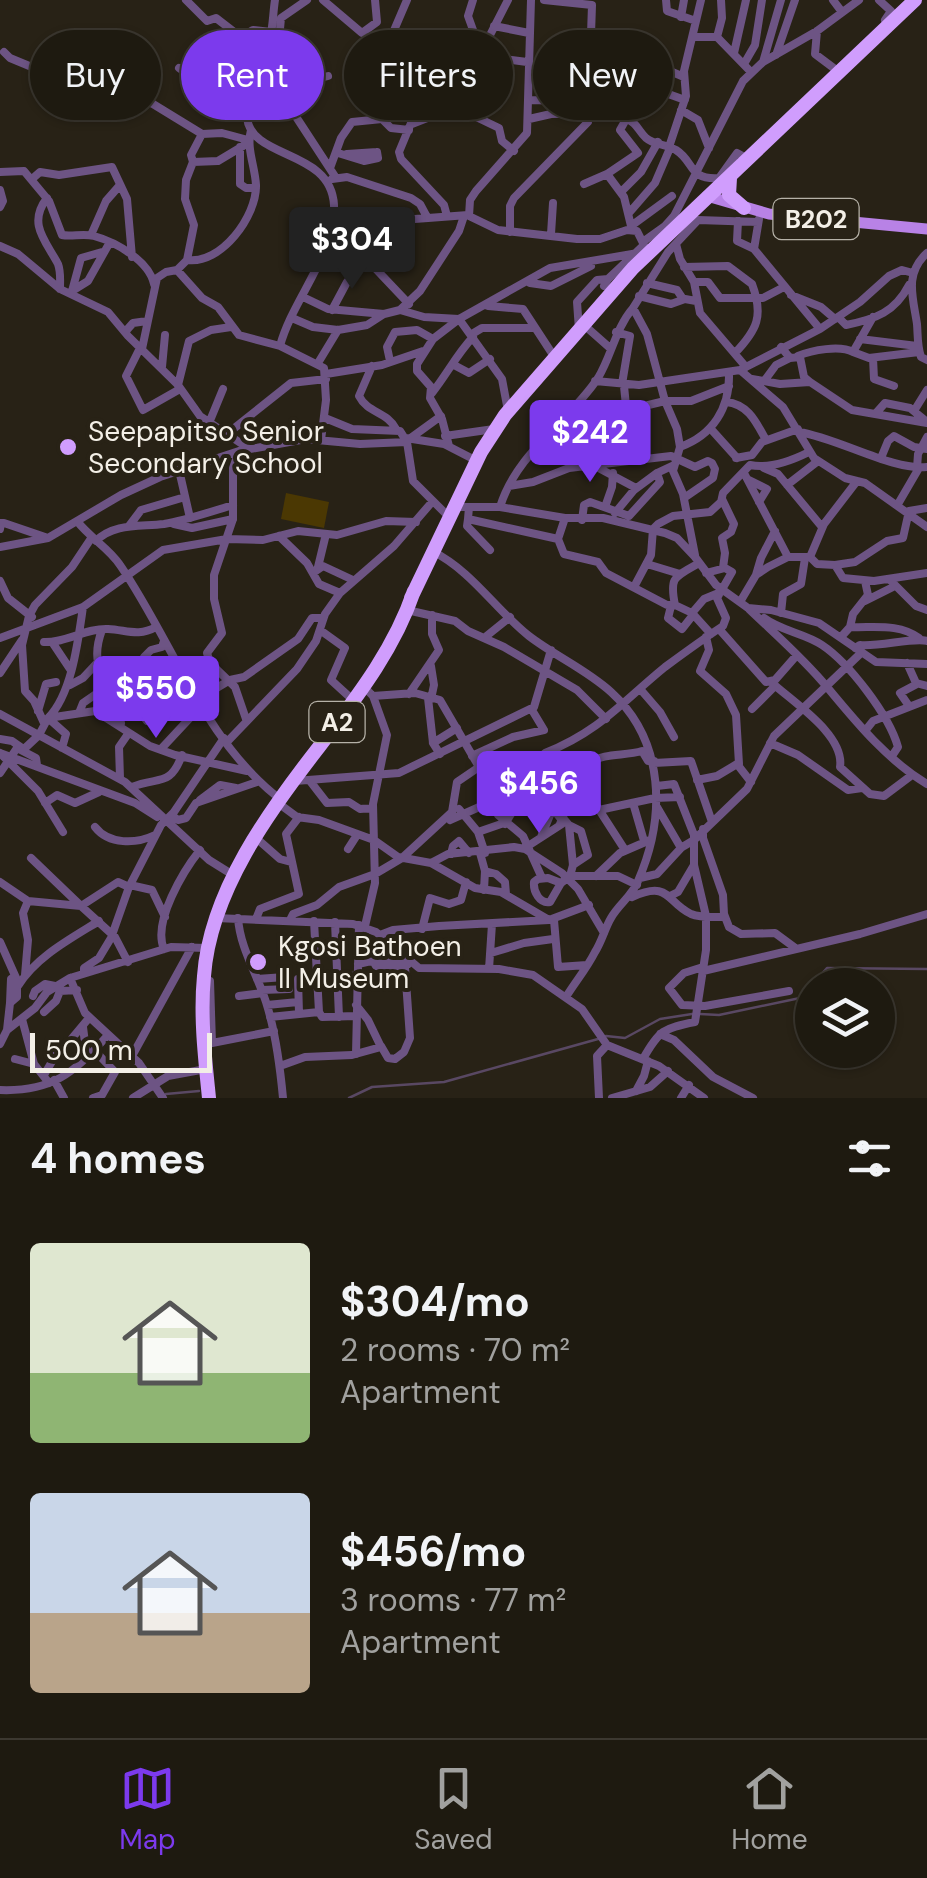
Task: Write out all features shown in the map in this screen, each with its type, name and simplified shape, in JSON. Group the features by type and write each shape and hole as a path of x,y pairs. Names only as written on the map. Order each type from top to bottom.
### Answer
{"highway":[{"name":"A2","path":"209,1097 204,954 233,874 293,781 354,701 369,692 494,429 637,259 679,232 706,199 914,0"},
{"path":"739,168 729,195 750,216"},
{"path":"706,199 726,202"}],"main road":[{"name":"B202","path":"726,202 750,216 927,229"}],"street":[{"path":"186,0 207,21 216,18 232,30"},
{"path":"275,0 276,30"},
{"path":"279,30 282,18 307,0"},
{"path":"323,0 362,32 377,22 376,0"},
{"path":"394,30 407,0"},
{"path":"473,0 468,16 475,39 488,39 508,0"},
{"path":"303,297 332,310 384,314 409,304 459,231 476,191 527,133 531,0"},
{"path":"544,0 594,2 593,30"},
{"path":"666,0 666,10 696,21"},
{"path":"682,17 684,0"},
{"path":"629,213 655,183 670,147 687,88 684,77 700,0"},
{"path":"717,37 721,0"},
{"path":"734,53 746,0"},
{"path":"744,64 754,45 762,0"},
{"path":"763,62 781,0"},
{"path":"776,55 795,0"},
{"path":"833,0 842,12"},
{"path":"477,461 447,441 441,416 430,396 430,385 417,370 424,351 458,319 557,266 630,252 637,259 644,241 665,226 681,204 736,92 752,72 859,0"},
{"path":"816,31 815,54 837,70 892,13 879,0"},
{"path":"494,26 529,33"},
{"path":"692,37 717,37 752,72"},
{"path":"4,52 68,82 153,104 202,134 222,133 264,142 332,179 347,177 411,198 420,204 426,217"},
{"path":"514,151 501,140 499,128 474,117 476,79 488,57 527,62"},
{"path":"673,72 684,77"},
{"path":"324,78 328,76"},
{"path":"529,100 533,100"},
{"path":"673,100 698,120 708,148"},
{"path":"330,168 341,154 340,138 352,122 382,119 391,128 410,127 400,156 444,205 447,216"},
{"path":"529,120 533,119"},
{"path":"248,120 240,184 256,188"},
{"path":"280,346 330,234 334,213 330,168 299,120"},
{"path":"510,232 509,210 514,198 580,132 586,120"},
{"path":"584,184 608,174 638,151 620,131 623,120"},
{"path":"629,120 637,123 648,140 683,156 696,174 717,179 735,154 739,168"},
{"path":"141,263 166,272 177,270 187,260 194,217 185,199 185,186 193,162 191,155 202,134"},
{"path":"193,162 218,161 247,140"},
{"path":"187,260 204,260 225,245 249,213 256,188 247,140"},
{"path":"621,192 640,172 658,142"},
{"path":"32,179 40,172 60,176 108,167 116,171 131,220 132,257"},
{"path":"0,172 22,170 32,179 47,198 62,235 92,235 110,242 151,272 154,284 141,348 126,376 143,410 179,387 191,339 210,330 231,327"},
{"path":"608,174 621,192 632,228 644,241"},
{"path":"655,183 681,204"},
{"path":"92,235 106,201 120,186"},
{"path":"0,190 0,207"},
{"path":"334,213 388,221 466,216 510,232 600,239 632,228 672,196"},
{"path":"47,198 39,210 38,232 59,266 60,289"},
{"path":"551,234 554,203"},
{"path":"500,507 538,441 595,381 616,332 679,232 698,220 750,216"},
{"path":"750,216 754,249"},
{"path":"750,216 737,241 754,249 820,329"},
{"path":"330,234 346,227 368,259 409,304"},
{"path":"679,232 684,267 694,282 700,314 747,366 780,384 810,382"},
{"path":"600,239 603,260"},
{"path":"71,293 88,282 110,242"},
{"path":"0,246 22,256 60,289 104,309 162,368 208,423 228,434 244,450"},
{"path":"71,293 81,258 102,252"},
{"path":"694,282 708,282 720,298 768,297 787,291 846,325 899,304 927,253"},
{"path":"332,310 346,282 368,259"},
{"path":"525,284 551,286 603,260"},
{"path":"684,267 730,267 750,282 758,317 754,331 735,353"},
{"path":"177,270 202,298 218,307 242,338 280,346 318,363 326,377 322,440"},
{"path":"595,381 623,385 659,383 729,373 820,329 889,276 902,270 912,276"},
{"path":"154,284 166,272"},
{"path":"912,276 910,294 922,353"},
{"path":"647,283 677,290 683,299"},
{"path":"639,296 671,304 683,299 696,301"},
{"path":"488,306 522,309 555,358"},
{"path":"633,308 676,425 680,446 675,477 684,498 697,560"},
{"path":"400,310 424,317 458,319 504,382 508,411"},
{"path":"292,318 313,327 338,330 367,325 384,314"},
{"path":"853,352 873,317"},
{"path":"124,332 133,323 147,321"},
{"path":"583,326 610,348"},
{"path":"430,396 454,365 458,352 482,328 535,328"},
{"path":"318,363 338,330"},
{"path":"390,361 387,346 395,332 417,330 434,339"},
{"path":"616,332 630,336 623,385 630,413"},
{"path":"162,368 166,335"},
{"path":"860,339 922,353"},
{"path":"629,344 650,348"},
{"path":"781,347 802,361 804,376 810,382 852,410 927,422"},
{"path":"752,379 767,376 794,357 814,349 844,348 872,358 922,353"},
{"path":"228,434 291,383 424,351"},
{"path":"872,358 874,379 894,386"},
{"path":"454,365 470,373 490,360"},
{"path":"372,366 359,396 368,408 388,417 393,430"},
{"path":"747,366 752,379 782,407 818,461 845,478 865,483 927,527"},
{"path":"680,446 698,439 710,428 726,402 729,373"},
{"path":"636,488 613,473 579,460 584,454 580,442 605,432 630,413 665,401 691,401 729,386"},
{"path":"208,423 223,389"},
{"path":"914,410 927,390"},
{"path":"726,402 747,410 766,440"},
{"path":"876,412 887,402 899,403 927,422"},
{"path":"408,439 441,416"},
{"path":"325,418 352,429 393,430 408,439"},
{"path":"710,428 746,474 788,557"},
{"path":"0,547 48,538 121,495 179,470 244,450 288,441 447,441 494,429"},
{"path":"384,443 393,430"},
{"path":"736,458 752,454 766,440 798,430 905,468 920,468 927,476"},
{"path":"881,458 888,440 894,436 924,449"},
{"path":"898,504 920,468 927,437"},
{"path":"408,439 412,477 432,502 468,518 558,539"},
{"path":"244,450 233,468 233,519 214,575 214,599 222,628 220,637 208,648 210,663 234,682 246,719"},
{"path":"762,466 790,461 810,452"},
{"path":"509,486 569,468 671,456 675,462"},
{"path":"615,513 636,488 675,462 695,466 708,461 715,469 713,478 684,498"},
{"path":"787,485 818,461"},
{"path":"604,507 611,492 611,462"},
{"path":"653,529 669,517 709,513 751,464 776,472 822,527"},
{"path":"179,470 190,518"},
{"path":"519,471 530,482"},
{"path":"582,520 588,502 625,517 632,514 660,482 657,473"},
{"path":"780,612 782,595 801,584 807,557 822,527 857,481"},
{"path":"129,526 141,510 184,497"},
{"path":"722,499 734,524 722,538 723,568"},
{"path":"84,973 84,968 102,954 112,935 155,835 206,762 297,669 316,641 322,618 340,593 391,549 432,502"},
{"path":"0,673 23,640 35,605 94,539 129,526 169,523 233,505"},
{"path":"455,513 500,507 582,520 621,521 676,538 721,591 748,608 865,731 927,784"},
{"path":"909,511 927,508"},
{"path":"756,575 788,557 807,557 817,564 855,562 887,541 902,538 909,511"},
{"path":"468,518 468,526 490,550"},
{"path":"565,518 558,539 564,554 596,561 606,573 692,614 763,680 800,708 839,748 840,767 862,788 872,795 884,796 912,775"},
{"path":"169,523 192,528 233,519"},
{"path":"78,521 116,559 225,740 257,782 279,801 299,817 320,820 374,840 402,858 431,863 484,890 509,896 551,920"},
{"path":"0,638 83,607 161,551 227,538 263,540 298,531 341,534 386,522 416,522"},
{"path":"0,524 48,538"},
{"path":"634,588 654,543 653,529"},
{"path":"740,602 776,530"},
{"path":"316,570 326,534"},
{"path":"279,536 316,570 321,586 340,593"},
{"path":"437,555 490,595 528,634 610,690 640,729 654,762 655,801 638,881 611,918 566,997"},
{"path":"697,560 672,581 673,602 667,616 682,628 704,599 721,591"},
{"path":"647,564 680,574"},
{"path":"835,565 843,578 892,583 916,606 927,610"},
{"path":"316,570 323,566 353,580"},
{"path":"541,836 550,805 545,753 576,741 624,706 726,618 718,604 732,574 730,569 706,573"},
{"path":"864,601 892,583 927,573"},
{"path":"841,637 868,595 865,582"},
{"path":"0,585 8,598 29,616 41,620"},
{"path":"409,604 455,621 515,653 577,690 606,719"},
{"path":"68,686 64,679 79,637 83,607"},
{"path":"748,608 813,620 886,665 927,664"},
{"path":"761,608 768,622 824,646 846,668 884,715 898,745 892,756"},
{"path":"409,694 439,650 432,634 432,615"},
{"path":"160,749 200,702 298,638 312,618 322,618"},
{"path":"484,638 510,618"},
{"path":"68,667 48,642 62,642 102,630 139,634 156,627"},
{"path":"850,627 899,628 924,638"},
{"path":"102,630 98,662 104,682 116,694 121,725 119,751 131,788"},
{"path":"320,630 345,648 331,680 354,701"},
{"path":"515,653 528,634"},
{"path":"712,634 700,671 726,694 736,714 739,764 751,782"},
{"path":"712,822 690,760 648,761 642,750 595,758 589,763 592,770 572,794 564,820 573,865 566,879 554,899 547,903 536,894 535,881 542,878 566,879 618,876 638,881 657,874 694,840 703,829 712,822 751,782 770,743 800,708 846,668 860,645 898,644 924,638"},
{"path":"23,640 25,692 38,711 67,736 62,748"},
{"path":"147,678 144,656 162,647 164,640"},
{"path":"60,654 62,642"},
{"path":"472,756 513,737 544,730 532,710 551,650"},
{"path":"752,709 796,656"},
{"path":"0,772 16,749 22,749 50,721 68,686 98,662"},
{"path":"182,670 210,663"},
{"path":"906,663 922,685 900,694 909,706"},
{"path":"431,666 433,743 440,754"},
{"path":"38,711 46,684 56,682"},
{"path":"594,705 610,690"},
{"path":"641,690 652,700 674,737"},
{"path":"356,1054 362,925 375,874 372,808 387,735 369,692 415,693 441,702 479,767 504,797"},
{"path":"79,713 83,703 96,694"},
{"path":"865,731 871,722 884,715 927,700"},
{"path":"121,725 139,711 200,702"},
{"path":"293,781 388,774 532,710"},
{"path":"19,724 95,711 160,749 248,771"},
{"path":"0,714 131,788 198,854 233,874"},
{"path":"433,743 458,728"},
{"path":"2,739 36,758 37,765"},
{"path":"2,739 9,759 38,792 63,832"},
{"path":"119,751 141,741"},
{"path":"770,743 794,752 848,790 862,788"},
{"path":"45,803 57,795 75,803 99,792 163,780 172,776 182,756"},
{"path":"9,759 37,765 99,792"},
{"path":"381,760 388,774"},
{"path":"697,780 718,776 739,764"},
{"path":"479,767 458,782 458,810 478,832 484,890"},
{"path":"478,832 504,823 534,778 546,770"},
{"path":"310,781 329,804 350,802 360,809 372,808"},
{"path":"168,821 186,818 200,802 257,782"},
{"path":"629,1094 644,1076 646,1060 660,1034 672,1025 695,1022 705,966 706,916 694,861 694,840 674,784 657,786"},
{"path":"504,797 497,810 504,823 523,836 542,878"},
{"path":"290,920 293,914 317,905 331,891 375,874 402,858 458,810 504,797 550,805 582,831 587,857 573,865"},
{"path":"599,810 680,797"},
{"path":"655,801 694,861"},
{"path":"633,803 647,840"},
{"path":"529,850 541,836 590,804 599,810 625,850"},
{"path":"256,919 260,909 298,894 286,832 299,817"},
{"path":"95,826 100,834 125,842 155,835"},
{"path":"703,829 729,927 737,934 775,934 787,945 796,947"},
{"path":"348,849 357,835"},
{"path":"255,838 278,858 291,862"},
{"path":"596,876 625,850 647,840"},
{"path":"431,863 451,854 514,847 529,850 566,879 589,905 604,933"},
{"path":"572,852 587,850"},
{"path":"164,949 160,938 165,917 181,874 198,854"},
{"path":"32,858 112,935 128,962"},
{"path":"670,896 685,882 694,861"},
{"path":"484,871 506,882 510,923"},
{"path":"685,882 706,872 717,878"},
{"path":"0,882 28,901 81,906 118,882 152,890 165,917"},
{"path":"422,929 430,898 449,904 461,900 466,882"},
{"path":"628,899 646,892 670,896 688,912 725,917"},
{"path":"7,1030 10,1003 17,996 28,940 23,913 28,901"},
{"path":"380,935 393,930 551,920 589,905"},
{"path":"789,991 698,1011 682,1005 668,989 684,973 705,966 744,963 927,914"},
{"path":"216,918 336,922 362,925 380,935 409,965 410,1038 404,1052 395,1059 388,1058 356,1005"},
{"path":"238,918 243,944 268,1005 283,1098"},
{"path":"551,920 558,967 587,965"},
{"path":"19,979 58,946 99,921"},
{"path":"314,921 322,1017 356,1016"},
{"path":"336,922 339,1017"},
{"path":"490,969 492,924"},
{"path":"490,953 524,942 553,939"},
{"path":"0,942 19,979"},
{"path":"0,1041 55,986 70,978 164,949 204,954"},
{"path":"204,954 211,1042 274,1031"},
{"path":"132,1056 204,954"},
{"path":"358,964 490,969 533,975 586,1014 603,1039 668,1071 696,1092"},
{"path":"299,1013 296,980 358,975"},
{"path":"70,978 90,1018 132,1056 164,1098"},
{"path":"258,979 285,978"},
{"path":"34,996 45,984 55,986"},
{"path":"239,996 289,989"},
{"path":"44,1012 60,991 78,990"},
{"path":"268,1005 298,1002"},
{"path":"270,1017 320,1012"},
{"path":"68,1043 90,1018"},
{"path":"22,1019 34,1064 64,1098"},
{"path":"82,1028 88,1059"},
{"path":"660,1034 674,1040 713,1077 752,1098"},
{"path":"0,1090 27,1091 49,1079 73,1073 107,1036"},
{"path":"599,1098 597,1056 603,1039"},
{"path":"280,1066 314,1055 356,1054 381,1046"},
{"path":"94,1098 102,1095 115,1072 95,1051"},
{"path":"49,1079 57,1053"},
{"path":"15,1059 34,1064"},
{"path":"134,1098 174,1074 206,1068"},
{"path":"613,1098 655,1084 668,1071"},
{"path":"681,1098 696,1092"}],"shaded area":[{"path":"286,493 329,502 324,528 281,519"}],"waterway":[{"path":"700,1014 719,1015 800,998 827,968 927,969"},
{"path":"606,1036 625,1038 660,1019 692,1014"},
{"path":"349,1098 372,1087 444,1082 598,1039"},
{"path":"166,1094 199,1091"}],"place":[{"name":"Seepapitso Senior Secondary School","path":"68,447"},
{"name":"Kgosi Bathoen II Museum","path":"258,962"}]}
